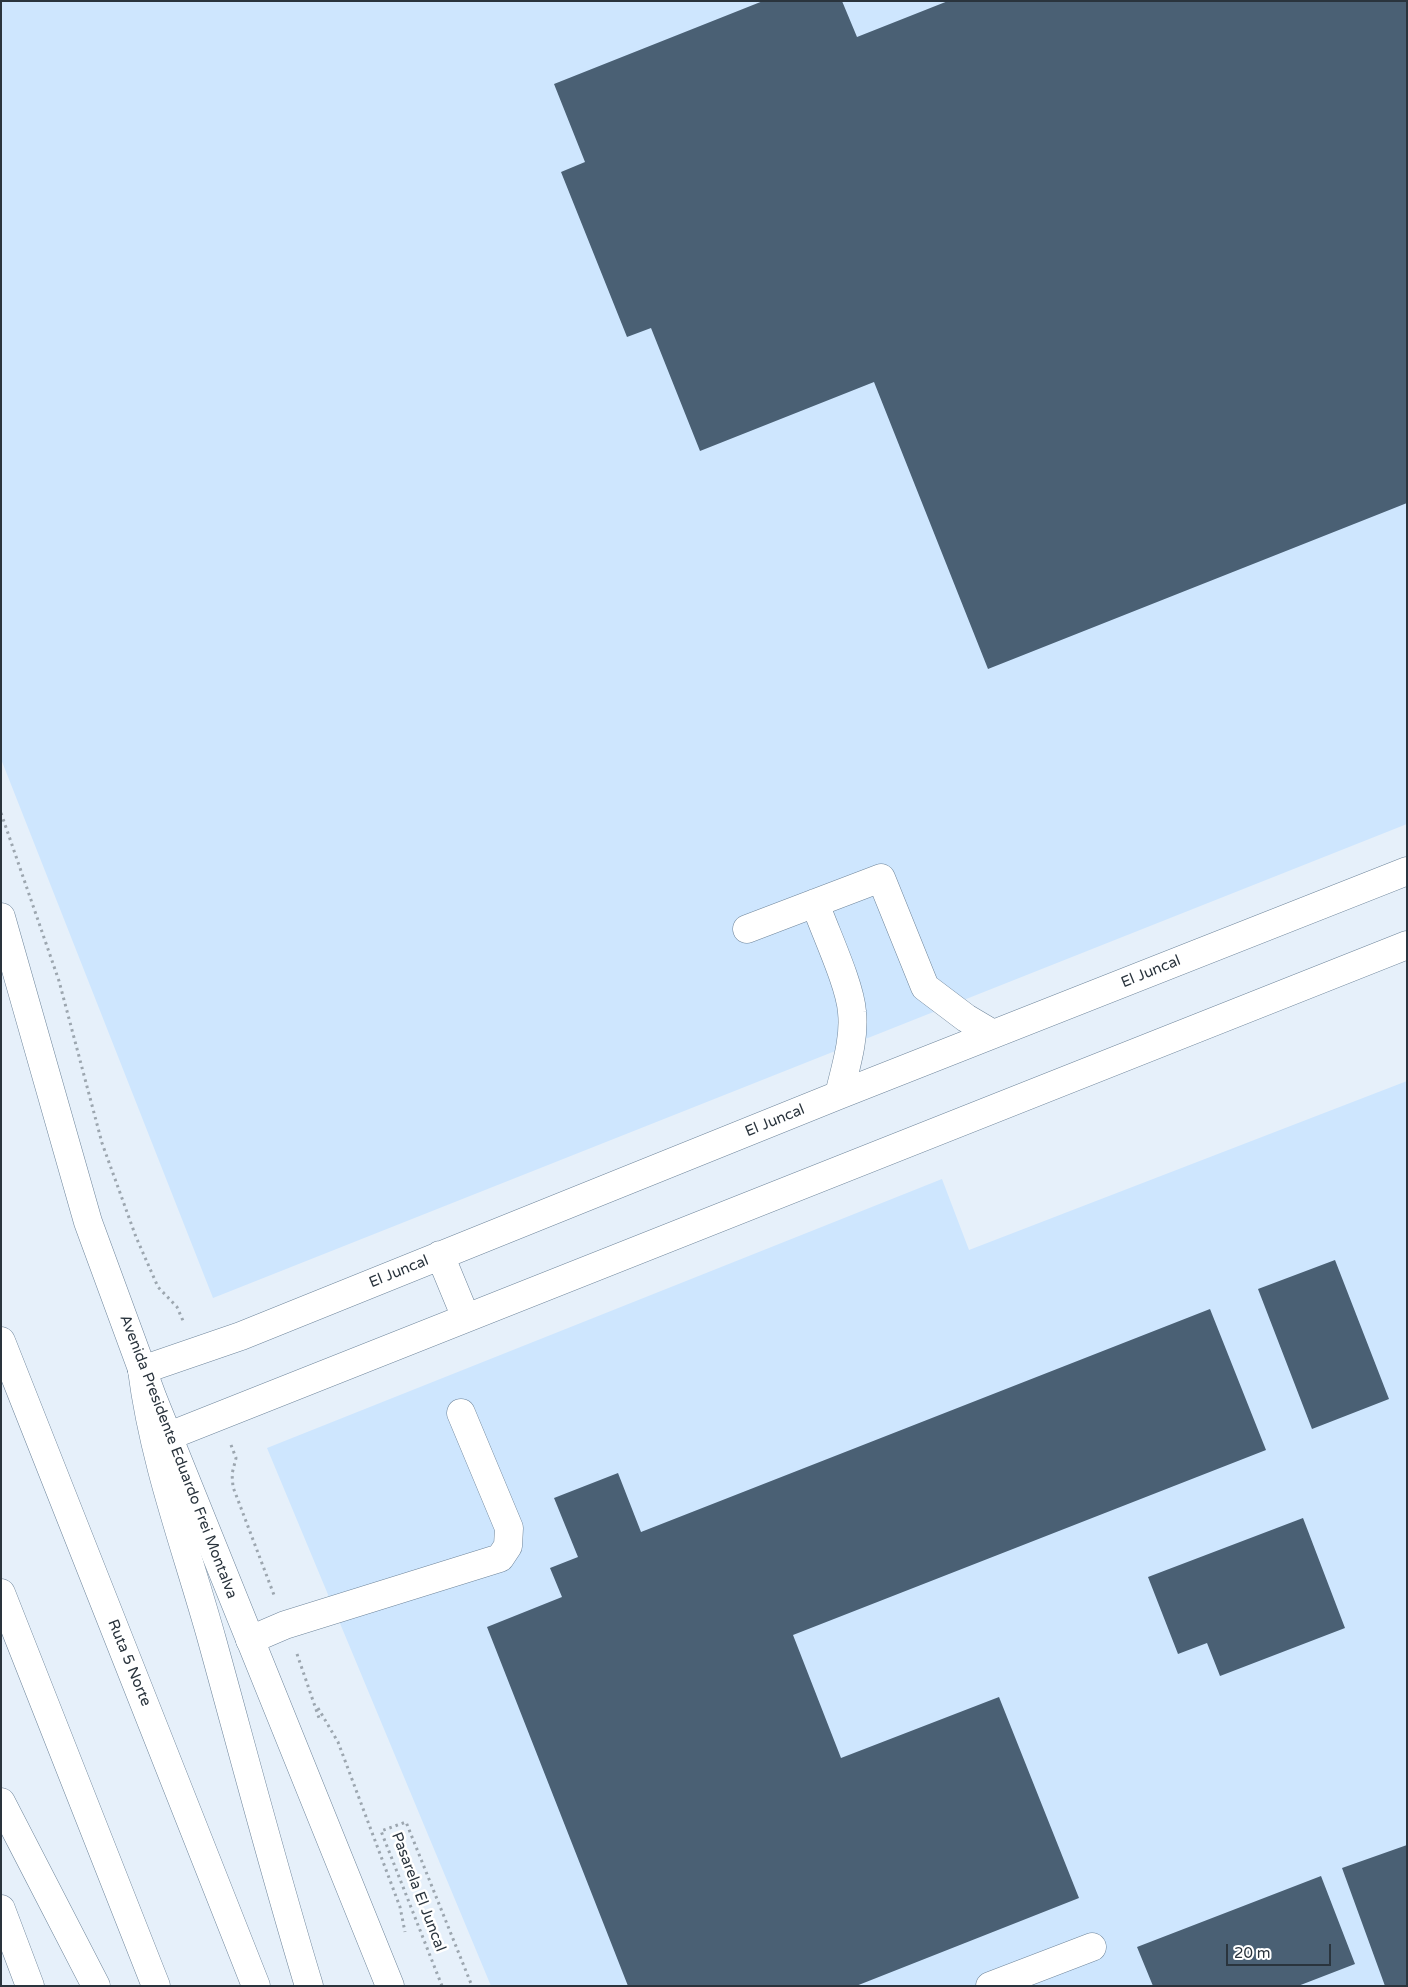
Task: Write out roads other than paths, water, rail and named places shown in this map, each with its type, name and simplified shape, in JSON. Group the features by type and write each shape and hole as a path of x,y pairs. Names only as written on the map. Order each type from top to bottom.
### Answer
{"main road":[{"name":"El Juncal","path":"142,1370 241,1336 440,1254 1407,871"},
{"path":"747,929 881,878 925,987 966,1018 993,1034"},
{"path":"815,903 847,991 852,1012 849,1052 839,1095"},
{"name":"Avenida Presidente Eduardo Frei Montalva","path":"1,917 88,1222 142,1370 390,1986"},
{"path":"169,1436 1407,945"},
{"path":"440,1254 466,1318"},
{"name":"Ruta 5 Norte","path":"1,1341 256,1986"},
{"path":"142,1370 148,1418 160,1465 212,1640 276,1878 309,1986"},
{"path":"250,1640 285,1625 500,1558 508,1546 509,1528 461,1413"},
{"path":"1,1593 156,1986"},
{"path":"1,1802 96,1986"},
{"path":"1,1909 30,1986"},
{"path":"990,1986 1092,1947"}]}
